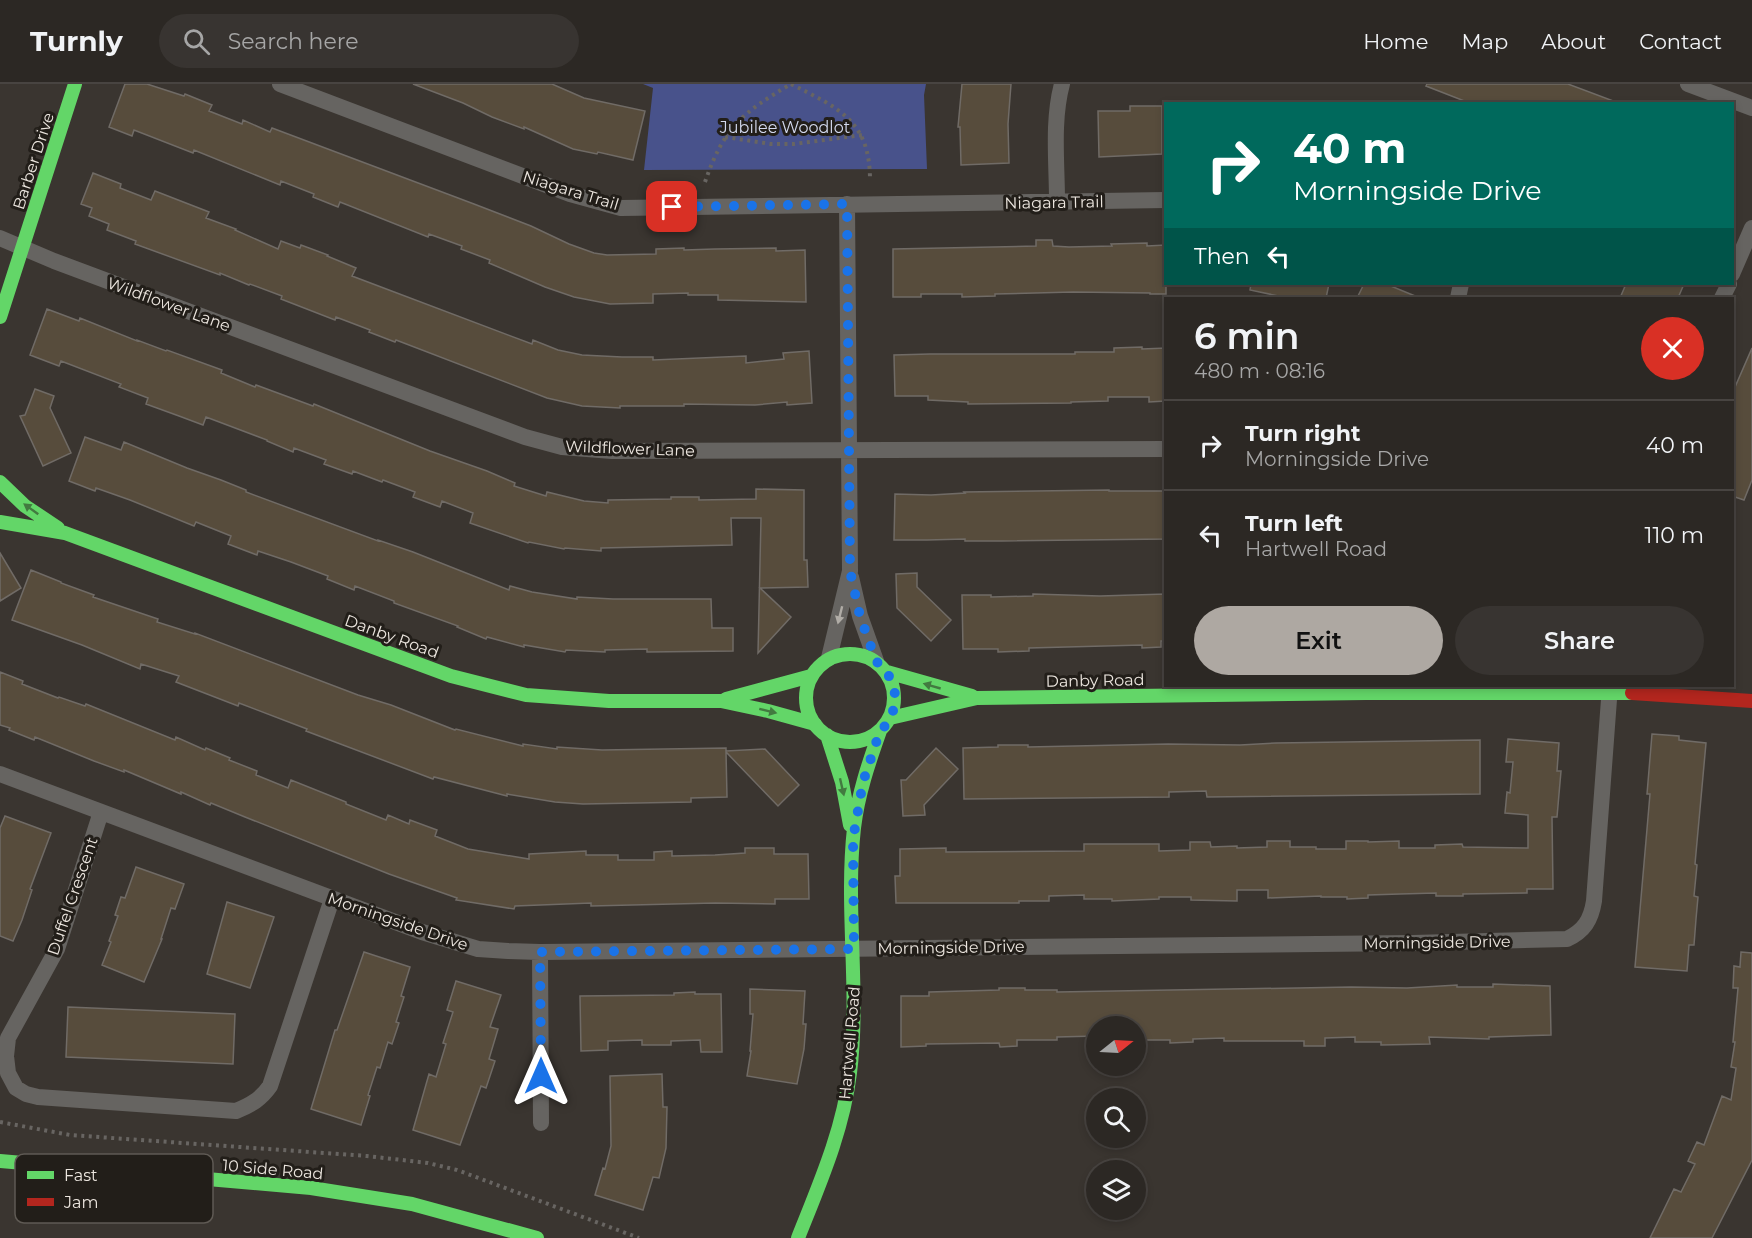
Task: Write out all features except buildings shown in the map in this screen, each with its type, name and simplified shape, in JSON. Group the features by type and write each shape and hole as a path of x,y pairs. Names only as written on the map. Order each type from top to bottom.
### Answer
{"street":[{"name":"Barber Drive","path":"0,317 75,84"},
{"name":"Niagara Trail","path":"280,84 570,194 621,208 1164,200"},
{"path":"1057,201 1056,132 1062,84"},
{"path":"1688,84 1752,108"},
{"path":"847,204 850,571 860,616 881,667 894,687 895,695 890,718 880,731 867,739 851,742 834,739 814,724 807,709 806,700 808,684 816,669 829,658 845,653 861,654 881,667"},
{"path":"1734,269 1752,228"},
{"name":"Wildflower Lane","path":"0,238 65,265 544,443 586,450 612,451 1164,449"},
{"name":"Danby Road","path":"0,482 25,506 65,533"},
{"name":"Danby Road","path":"0,522 65,533 452,676 504,690 526,695 609,702 721,701 814,724"},
{"path":"829,658 850,571"},
{"name":"Danby Road","path":"881,667 936,687 977,698"},
{"name":"Danby Road","path":"721,701 811,676"},
{"name":"Danby Road","path":"890,718 977,698 1366,689 1610,689 1752,701"},
{"name":"Morningside Drive","path":"0,774 422,932 478,948 540,952 1413,943 1566,939 1578,934 1588,923 1594,901 1610,689"},
{"name":"Hartwell Road","path":"853,839 863,782 880,731"},
{"name":"Hartwell Road","path":"798,1238 832,1151 845,1102 853,1040 853,839 842,782 827,735"},
{"name":"Duffel Crescent","path":"101,812 57,949 8,1038 6,1056 8,1072 16,1088 26,1094 38,1097 236,1111 254,1103 270,1086 332,899"},
{"path":"540,952 541,1123"},
{"name":"10 Side Road","path":"0,1161 15,1163"},
{"name":"10 Side Road","path":"213,1180 311,1188 412,1204 537,1238"}],"path":[{"path":"705,182 725,137 742,116 791,84 836,108 850,119 862,135 867,150 870,180"},
{"path":"725,137 771,144 794,144 862,135"},
{"path":"0,1122 70,1135 367,1156 428,1163 457,1170 639,1238"}],"green space":[{"name":"Jubilee Woodlot","path":"643,84 926,84 924,95 927,169 644,170 653,88"}],"traffic: fast":[{"path":"0,317 75,84"},
{"path":"0,482 25,506 58,528"},
{"path":"0,522 65,533 451,676 526,695 609,701 721,701 815,724"},
{"path":"841,654 859,654 875,661 887,673 894,689 894,698 894,707 887,723 875,735 859,742 841,742 825,735 813,723 806,707 806,689 813,673 825,661 841,654"},
{"path":"887,672 972,696"},
{"path":"726,699 811,676"},
{"path":"890,718 977,698 1366,693 1632,693"},
{"path":"798,1238 836,1137 847,1095 854,1012 851,889 854,828 861,791 880,731"},
{"path":"827,735 842,782 850,825"},
{"path":"0,1161 15,1162"},
{"path":"213,1179 311,1188 412,1204 537,1238"}],"traffic: jam":[{"path":"1632,693 1752,701"}],"route":[{"path":"541,1076 540,952 854,949 853,839 863,782 880,731 890,718 895,703 891,679 876,661 860,616 850,571 847,204 672,207"}]}
